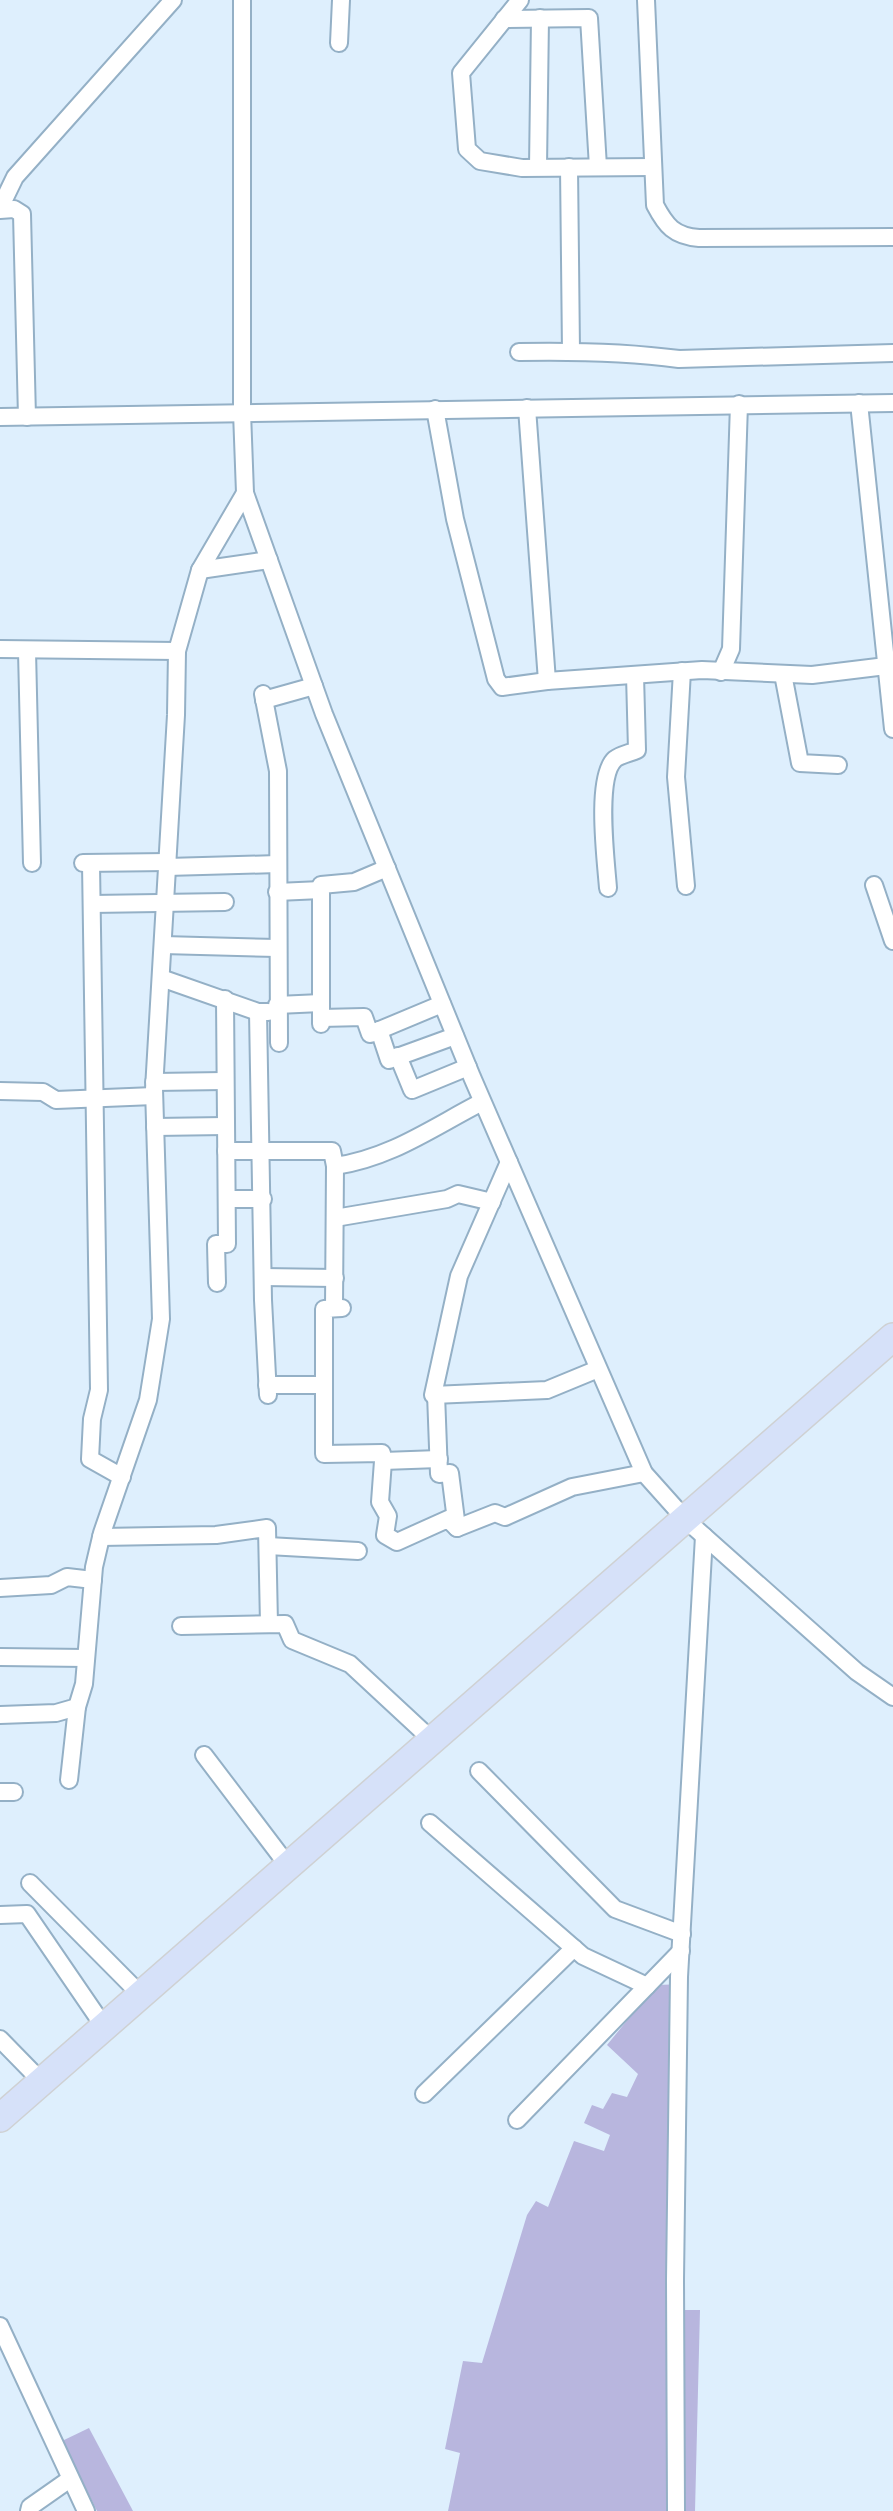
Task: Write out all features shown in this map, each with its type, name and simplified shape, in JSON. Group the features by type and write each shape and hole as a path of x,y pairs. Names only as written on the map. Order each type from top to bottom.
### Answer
{"main road":[{"path":"0,2118 433,1741 695,1528 893,1337"}],"street":[{"path":"27,417 22,214 14,209 0,209 15,177 173,0"},
{"path":"242,0 242,412 245,493 314,686 482,1102 644,1473 695,1528 857,1672 893,1697"},
{"path":"339,43 341,0"},
{"path":"520,0 461,73 467,149 480,161 492,164 569,168 653,167"},
{"path":"646,0 656,205 666,226 682,237 893,237"},
{"path":"538,167 540,18"},
{"path":"504,19 589,18 598,167"},
{"path":"569,168 571,351"},
{"path":"519,352 571,351 679,359 893,353"},
{"path":"859,403 893,729"},
{"path":"0,417 893,403"},
{"path":"721,672 731,648 739,404"},
{"path":"526,408 547,681"},
{"path":"435,409 455,519 496,679 502,687 547,681 682,671 812,675 886,666"},
{"path":"69,1780 77,1707 84,1684 93,1580 101,1537 148,1400 161,1319 154,1089 177,715 177,651 200,570 245,493"},
{"path":"200,570 269,560"},
{"path":"0,649 177,651"},
{"path":"27,651 32,863"},
{"path":"682,671 676,777 686,886"},
{"path":"783,674 800,763 838,765"},
{"path":"608,888 604,823 607,773 615,759 637,750 635,675"},
{"path":"279,1043 277,1008 278,771 264,697 314,686"},
{"path":"122,1477 90,1458 92,1419 99,1390 92,904 87,864 278,864"},
{"path":"321,1015 321,885 354,882 387,868"},
{"path":"874,885 893,941"},
{"path":"277,892 321,890"},
{"path":"92,904 225,902"},
{"path":"163,945 277,948"},
{"path":"161,978 258,1012 277,1008 321,1015 364,1017 370,1034 442,1004"},
{"path":"217,1283 216,1244 227,1244 225,999"},
{"path":"258,1012 267,1390 323,1385"},
{"path":"379,1030 389,1060 455,1036"},
{"path":"398,1056 412,1090 468,1067"},
{"path":"0,1091 43,1092 56,1100 96,1098 224,1081"},
{"path":"335,1166 361,1163 395,1150 482,1102"},
{"path":"155,1127 225,1126"},
{"path":"226,1151 332,1151 335,1166 334,1278 338,1308 324,1309 324,1454 382,1453 380,1502 388,1516 385,1535 397,1542 448,1519 457,1528"},
{"path":"509,1162 459,1276 433,1395 547,1390 598,1369"},
{"path":"335,1218 447,1199 458,1194 492,1202"},
{"path":"226,1199 263,1199"},
{"path":"263,1277 334,1278"},
{"path":"436,1394 439,1474 450,1473 457,1528"},
{"path":"383,1461 439,1459"},
{"path":"457,1528 495,1513 505,1517 572,1487 644,1473"},
{"path":"101,1537 216,1536 267,1528 269,1624"},
{"path":"676,2511 675,2280 681,1952 695,1528"},
{"path":"268,1546 358,1551"},
{"path":"0,1588 51,1585 67,1577 93,1580"},
{"path":"181,1626 285,1623 292,1640 350,1664 433,1741"},
{"path":"0,1657 86,1658"},
{"path":"0,1715 56,1713 77,1707"},
{"path":"204,1755 290,1867"},
{"path":"479,1771 615,1909 682,1934"},
{"path":"430,1823 583,1956 647,1986"},
{"path":"30,1883 142,1996"},
{"path":"0,1915 27,1914 105,2028"},
{"path":"423,2094 573,1948"},
{"path":"517,2120 681,1952"},
{"path":"0,2038 42,2082"},
{"path":"0,2326 86,2511"},
{"path":"29,2511 30,2507 70,2479"}],"shaded area":[{"path":"687,1984 681,2310 700,2310 695,2511 448,2511 460,2453 445,2449 463,2361 482,2363 527,2215 536,2201 548,2207 574,2141 604,2151 610,2135 584,2123 592,2105 603,2109 612,2093 627,2097 638,2074 607,2045 656,1985"},
{"path":"89,2428 133,2511 97,2511 62,2441"}]}
